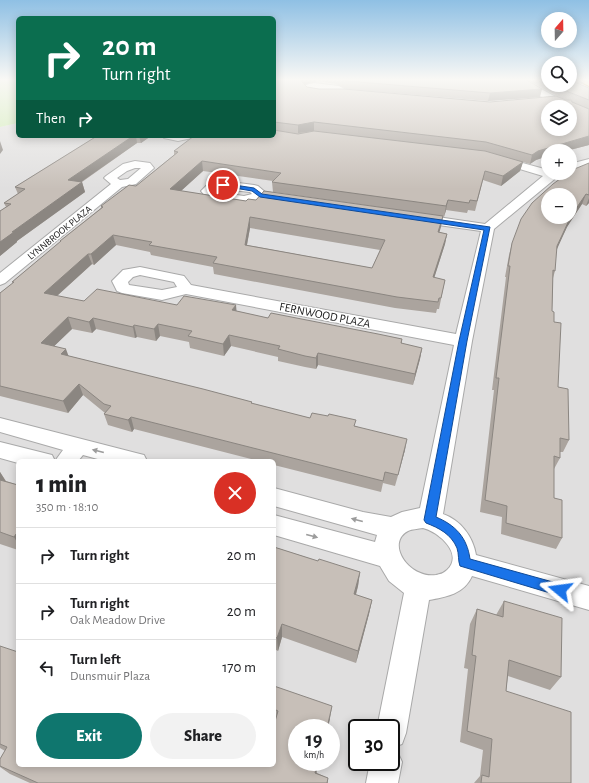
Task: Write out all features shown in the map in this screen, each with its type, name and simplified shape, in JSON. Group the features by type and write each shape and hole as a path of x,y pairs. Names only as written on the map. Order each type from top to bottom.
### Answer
{"street":[{"path":"484,156 541,171"},
{"path":"577,166 589,162"},
{"path":"430,520 463,341 488,228 547,180"},
{"name":"LYNNBROOK PLAZA","path":"0,280 118,184"},
{"path":"260,195 300,201"},
{"path":"402,216 488,228"},
{"name":"FERNWOOD PLAZA","path":"186,289 463,341"},
{"path":"0,425 72,454 118,459"},
{"path":"0,450 36,459"},
{"path":"276,498 363,522 395,528"},
{"path":"408,519 430,520 444,525 456,536 463,548 465,563 460,574 450,584 436,588 418,586 404,579 398,574 388,558 386,548 389,535 402,522 408,519"},
{"path":"276,526 388,558"},
{"path":"465,563 589,598"},
{"path":"394,719 418,586"},
{"path":"382,783 384,771"}],"shaded area":[{"path":"276,116 541,116 541,136 577,136 577,116 589,116 589,783 0,783 0,127 16,123 16,138 276,138"}],"green space":[{"path":"0,116 16,116 16,123 0,127"}],"building":[{"path":"276,116 541,116 541,136 577,136 577,116 589,116 589,136 562,144 541,144 541,150 532,155 486,142 314,122 298,125 276,122"},
{"path":"276,130 298,134 314,131 485,151 523,162 503,176 485,171 477,201 470,200 469,203 448,200 446,206 272,182 281,173 202,161 170,189 246,201 248,199 256,200 264,191 443,216 438,232 447,234 433,277 445,280 441,298 439,298 438,302 397,297 213,263 217,257 149,245 152,242 113,235 91,254 88,254 44,293 84,301 97,289 177,305 184,296 236,305 232,310 268,318 271,313 402,339 401,343 422,348 415,374 318,353 316,358 305,356 278,349 280,346 229,335 223,344 188,336 192,331 158,324 154,329 134,325 133,327 93,318 89,322 68,317 41,343 66,349 61,354 203,389 310,418 312,413 328,416 329,414 356,420 354,426 407,439 398,475 385,472 383,481 131,417 128,420 104,414 111,406 104,404 79,384 63,401 0,386 0,293 60,241 103,207 101,206 129,185 136,186 178,152 174,151 191,138 276,138","holes":["250,217 385,240 372,268 245,245"]},
{"path":"94,138 130,138 68,180 82,182 0,242 0,211 11,204 4,203 25,189 15,187"},
{"path":"589,163 589,195 586,194 577,207 577,188 549,188 558,180 577,180 577,168"},
{"path":"541,195 541,224 567,224 557,246 555,271 553,270 552,311 554,312 554,322 561,323 558,387 568,389 569,440 560,438 560,458 554,456 554,498 562,500 562,538 506,523 507,506 485,500 499,378 496,378 510,266 508,266 512,243 521,219 532,203"},
{"path":"0,480 16,484 16,534 14,537 0,532"},
{"path":"276,548 360,572 354,594 372,600 358,651 282,624 277,638"},
{"path":"504,601 562,618 561,677 509,660 506,691 571,712 571,783 481,783 482,775 489,777 492,739 467,731 476,656 472,655 477,609 503,617"},
{"path":"0,646 16,651 16,767 276,767 276,718 278,711 276,710 276,687 332,706 329,719 288,719 288,771 316,771 315,773 328,778 327,783 38,783 0,766 0,759 7,747 0,744"}],"route":[{"path":"223,185 254,189 260,195 488,228 463,341 430,520 444,525 456,536 463,548 465,563 560,590"}]}
